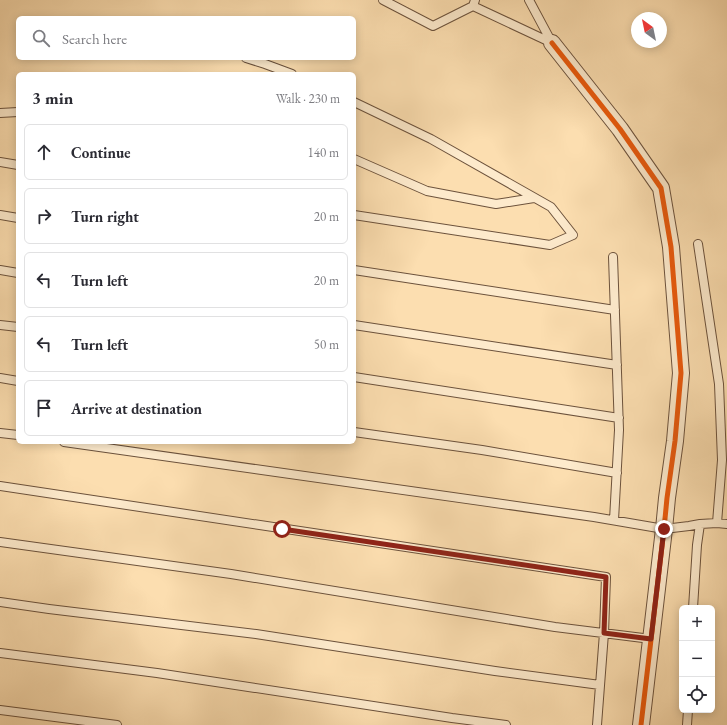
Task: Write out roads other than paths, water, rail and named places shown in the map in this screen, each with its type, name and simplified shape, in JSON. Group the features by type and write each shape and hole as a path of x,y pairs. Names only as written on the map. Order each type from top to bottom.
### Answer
{"street":[{"path":"552,43 620,129 662,188 670,247 681,374 675,441 641,725"}],"lane":[{"path":"382,0 433,26 474,3 552,43"},
{"path":"529,0 552,43"},
{"path":"252,60 287,72"},
{"path":"356,103 431,139 551,207 573,235 550,245 356,215"},
{"path":"0,113 16,112"},
{"path":"356,160 427,191 496,204 534,198"},
{"path":"0,162 16,165"},
{"path":"0,215 16,218"},
{"path":"698,244 719,384 722,460 717,523"},
{"path":"613,258 619,418 614,520"},
{"path":"0,270 16,273"},
{"path":"356,270 615,310"},
{"path":"0,324 16,327"},
{"path":"356,325 617,365"},
{"path":"356,377 619,418"},
{"path":"0,378 16,381"},
{"path":"356,432 482,450 617,472"},
{"path":"0,433 16,435"},
{"path":"78,444 614,520 664,529 700,524 727,524"},
{"path":"0,486 606,577 604,633 597,725"},
{"path":"693,605 697,545 700,524"},
{"path":"0,542 231,574 555,627 651,639"},
{"path":"0,602 256,634 495,671 600,685"},
{"path":"0,653 165,675 506,725"},
{"path":"0,710 117,725"},
{"path":"687,725 688,713"}]}
